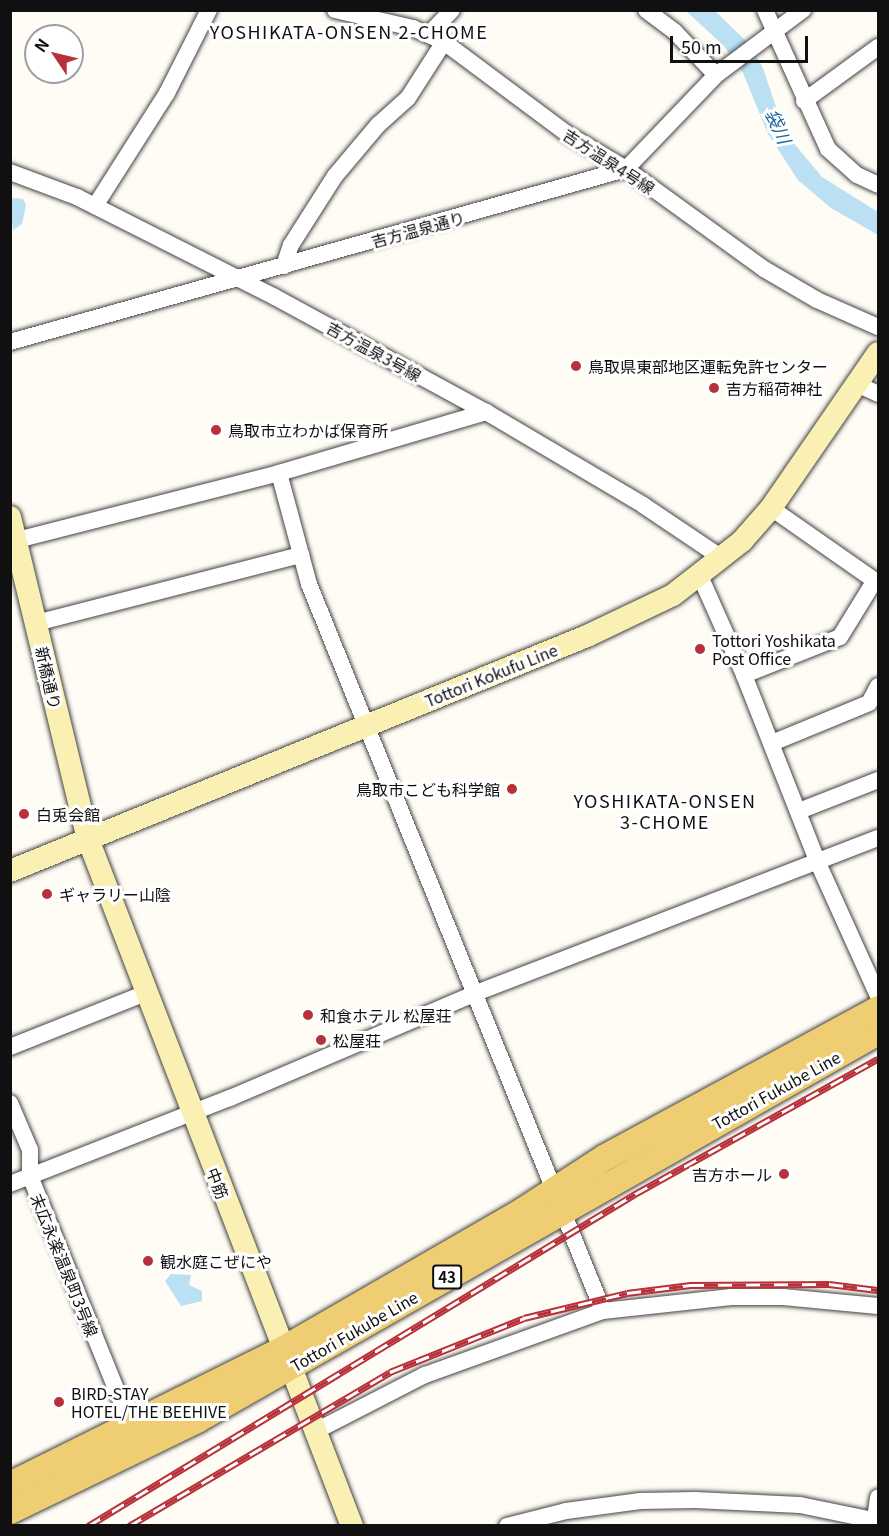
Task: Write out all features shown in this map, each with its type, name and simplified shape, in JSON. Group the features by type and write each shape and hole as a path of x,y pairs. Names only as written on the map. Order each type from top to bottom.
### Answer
{"main road":[{"name":"Tottori Fukube Line","path":"560,1199 604,1158 879,1009"},
{"name":"Tottori Fukube Line","path":"10,1511 197,1420 285,1359 560,1199 879,1032"},
{"name":"Tottori Fukube Line","path":"10,1485 130,1424 285,1359"}],"street":[{"path":"95,206 167,93 209,10"},
{"name":"吉方温泉4号線","path":"335,10 436,38 566,133 626,169 764,269 817,300 879,327"},
{"path":"284,266 291,245 335,176 378,125 408,98 452,10"},
{"path":"646,10 675,32 719,73"},
{"path":"765,10 804,101 828,149 857,175 879,185"},
{"path":"626,169 719,73 803,10"},
{"path":"804,101 879,47"},
{"name":"吉方温泉通り","path":"10,342 626,169"},
{"name":"吉方温泉3号線","path":"10,172 95,206 486,412 643,505 722,558"},
{"name":"Tottori Kokufu Line","path":"10,871 631,617 700,576 722,558 771,508 879,353"},
{"path":"857,384 879,394"},
{"path":"17,540 279,473 486,412"},
{"path":"279,473 309,584 560,1199 603,1311"},
{"path":"744,675 840,637 877,581 771,508"},
{"name":"新橋通り","path":"10,517 88,839"},
{"path":"36,623 301,555"},
{"path":"700,576 772,743 818,863 879,996"},
{"path":"772,743 869,704 879,687"},
{"path":"799,811 879,780"},
{"path":"10,1184 476,993 879,838"},
{"name":"中筋","path":"88,839 285,1359 352,1526"},
{"path":"10,1047 146,993"},
{"name":"末広永楽温泉町3号線","path":"10,1103 30,1150 30,1176 130,1424"},
{"path":"315,1432 425,1375 603,1311 731,1298 783,1297 879,1306"},
{"path":"507,1526 566,1511 640,1502 694,1500 800,1505 876,1522 879,1497"}],"water":[{"name":"袋川","path":"686,11 715,11 748,43 763,68 780,119 792,141 822,177 878,212 878,235 831,208 798,180 768,134 743,73 724,46"},
{"path":"23,199 26,205 22,224 13,230 10,200"},
{"path":"171,1274 191,1275 189,1285 202,1291 202,1301 181,1306 165,1281"}],"railway":[{"path":"88,1526 635,1194 878,1059"},
{"path":"129,1526 390,1372 524,1318 627,1293 690,1285 829,1284 878,1290"}],"place":[{"name":"鳥取県東部地区運転免許センター","path":"576,366"},
{"name":"吉方稲荷神社","path":"714,388"},
{"name":"鳥取市立わかば保育所","path":"216,430"},
{"name":"Tottori Yoshikata Post Office","path":"700,649"},
{"name":"鳥取市こども科学館","path":"512,789"},
{"name":"白兎会館","path":"24,814"},
{"name":"ギャラリー山陰","path":"47,894"},
{"name":"和食ホテル 松屋荘","path":"308,1015"},
{"name":"松屋荘","path":"321,1040"},
{"name":"吉方ホール","path":"784,1174"},
{"name":"観水庭こぜにや","path":"148,1261"},
{"name":"BIRD-STAY HOTEL/THE BEEHIVE","path":"59,1402"}],"district":[{"name":"YOSHIKATA-ONSEN 2-CHOME","path":"349,31"},
{"name":"YOSHIKATA-ONSEN 3-CHOME","path":"665,811"}]}
